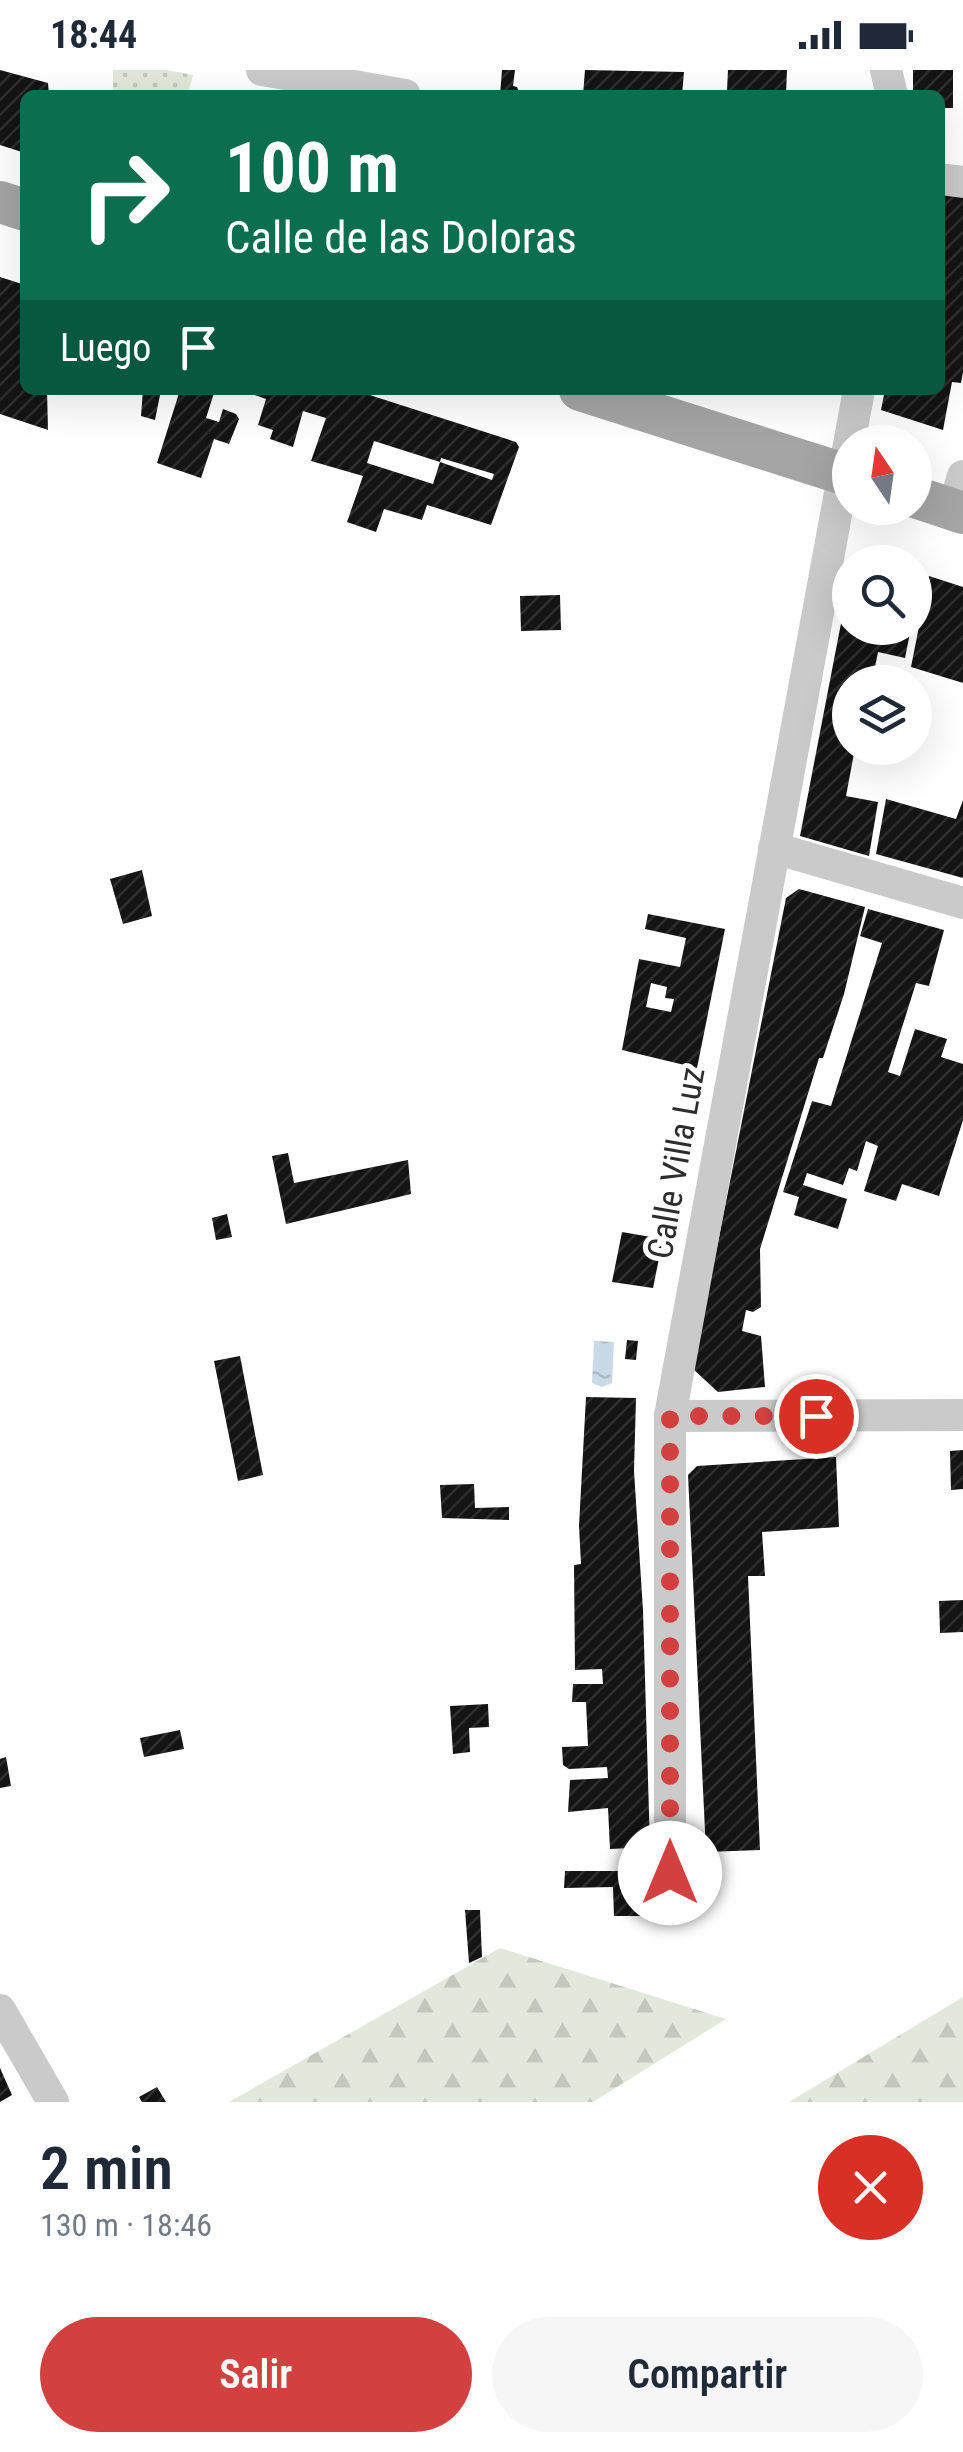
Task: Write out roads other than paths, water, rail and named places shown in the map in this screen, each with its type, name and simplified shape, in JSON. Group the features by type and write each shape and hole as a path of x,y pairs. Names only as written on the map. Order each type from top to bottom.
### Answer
{"main road":[{"path":"596,395 832,471"}],"street":[{"path":"262,70 376,90"},
{"name":"Calle Villa Luz","path":"854,425 858,395"},
{"name":"Calle Villa Luz","path":"670,1873 670,1416 836,525"},
{"path":"774,848 963,903"},
{"path":"670,1416 963,1416"},
{"path":"0,2010 54,2102"}],"water":[{"path":"594,1341 614,1342 612,1383 602,1387 592,1383"}]}
